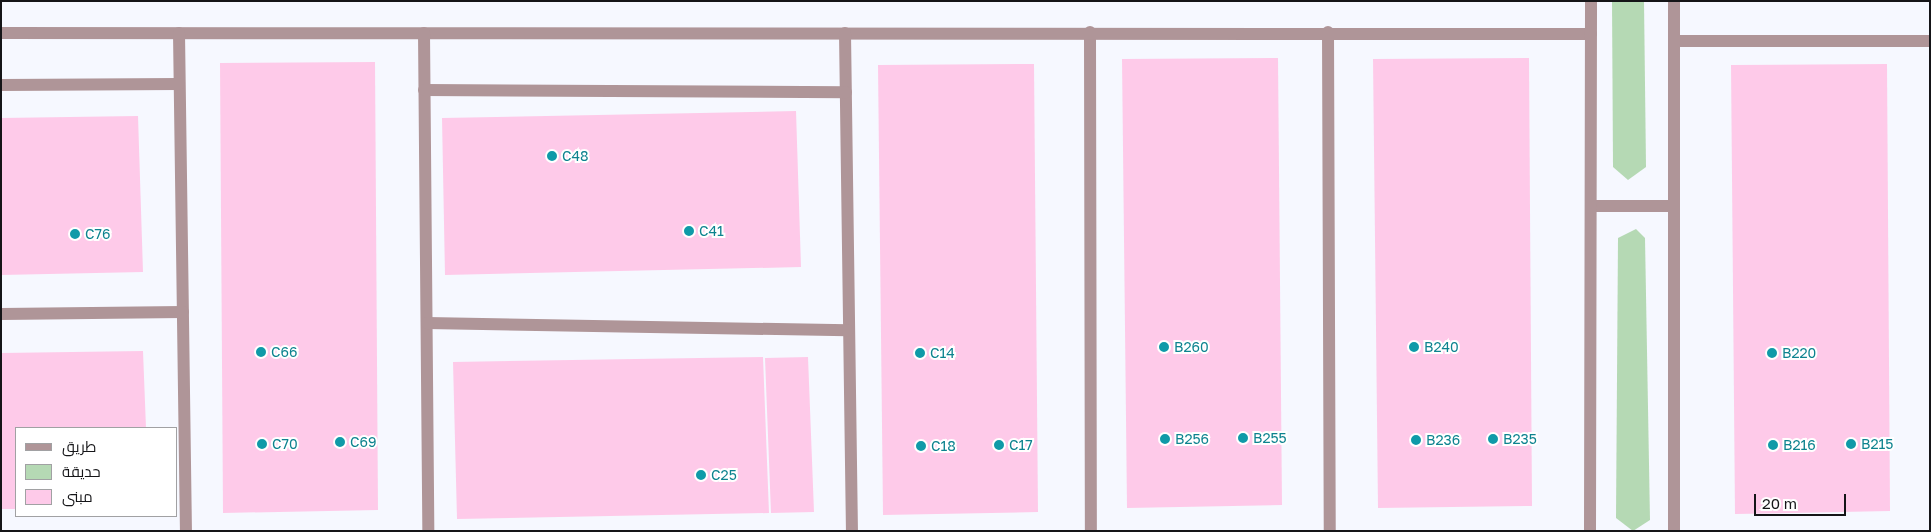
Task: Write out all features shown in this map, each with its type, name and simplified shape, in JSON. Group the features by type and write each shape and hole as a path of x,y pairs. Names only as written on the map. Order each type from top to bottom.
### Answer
{"street":[{"path":"1590,531 1591,1"},
{"path":"1674,1 1674,531"},
{"path":"1090,32 1091,531"},
{"path":"1,33 1328,32 1591,34"},
{"path":"1328,32 1330,531"},
{"path":"179,33 186,531"},
{"path":"424,33 428,531"},
{"path":"845,33 852,531"},
{"path":"1674,41 1930,41"},
{"path":"1,85 179,84"},
{"path":"424,90 846,92"},
{"path":"1591,206 1674,206"},
{"path":"1,314 183,312"},
{"path":"427,323 848,330"}],"green space":[{"path":"1612,1 1644,1 1646,167 1628,180 1613,167"},
{"path":"1636,229 1645,238 1650,520 1633,531 1616,518 1618,238"}],"building":[{"path":"1278,58 1282,505 1127,508 1122,59"},
{"path":"1529,58 1532,506 1378,508 1373,59"},
{"path":"375,62 378,510 223,513 220,63"},
{"path":"1034,64 1038,512 883,515 878,65"},
{"path":"1887,64 1890,511 1735,514 1731,65"},
{"path":"796,111 801,267 445,275 442,118"},
{"path":"138,116 143,272 1,275 1,118"},
{"path":"143,351 146,427 15,427 15,509 1,509 1,353"},
{"path":"763,357 769,513 457,519 453,362"},
{"path":"808,357 814,512 771,513 765,358"}],"place":[{"name":"C48","path":"552,156"},
{"name":"C41","path":"689,231"},
{"name":"C76","path":"75,234"},
{"name":"B260","path":"1164,347"},
{"name":"B240","path":"1414,347"},
{"name":"C66","path":"261,352"},
{"name":"C14","path":"920,353"},
{"name":"B220","path":"1772,353"},
{"name":"B255","path":"1243,438"},
{"name":"B256","path":"1165,439"},
{"name":"B235","path":"1493,439"},
{"name":"B236","path":"1416,440"},
{"name":"C69","path":"340,442"},
{"name":"C70","path":"262,444"},
{"name":"B215","path":"1851,444"},
{"name":"C17","path":"999,445"},
{"name":"B216","path":"1773,445"},
{"name":"C18","path":"921,446"},
{"name":"C25","path":"701,475"}]}
